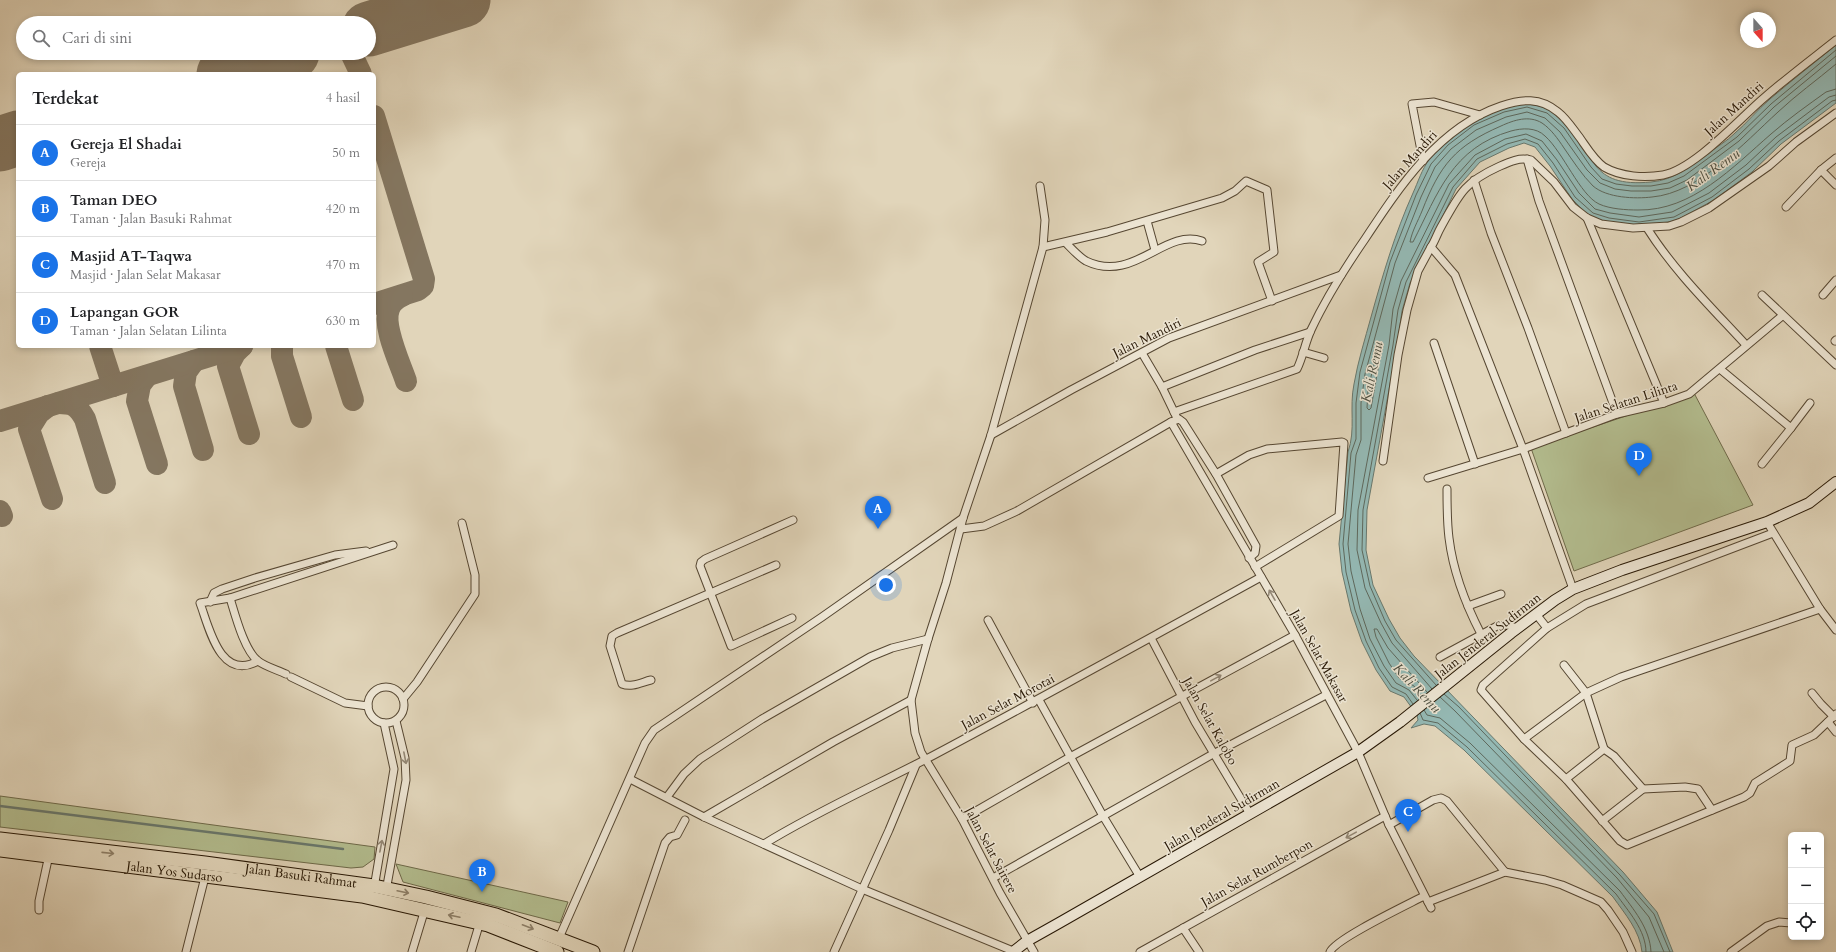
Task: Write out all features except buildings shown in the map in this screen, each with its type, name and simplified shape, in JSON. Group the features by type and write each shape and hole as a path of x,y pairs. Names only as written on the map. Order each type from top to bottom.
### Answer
{"highway":[{"name":"Jalan Basuki Rahmat","path":"0,839 83,855 205,863 379,893 426,897 496,915 559,938 587,951"},
{"name":"Jalan Yos Sudarso","path":"0,850 49,855 83,855 205,877 379,893 425,910 480,922 557,952"}],"main road":[{"name":"Jalan Jenderal Sudirman","path":"1013,952 1027,941 1358,752 1400,722 1517,628 1573,589 1622,570 1767,522 1809,503 1836,482"}],"street":[{"name":"Jalan Mandiri","path":"991,435 1071,390 1170,338 1341,275 1391,200 1423,161 1448,137 1480,115 1524,100 1541,102 1560,113 1591,154 1604,166 1624,174 1640,176 1663,175 1677,169 1704,151 1769,94 1836,40"},
{"path":"1423,161 1412,104 1434,102 1480,115"},
{"path":"1383,461 1398,355 1407,310 1418,270 1455,201 1467,185 1482,174 1514,160 1531,160 1554,182 1573,207 1587,218 1601,224 1633,228 1669,226 1681,222 1709,208 1769,166 1796,142 1836,112"},
{"path":"1786,207 1821,170 1836,158"},
{"path":"1526,159 1539,201 1617,414"},
{"path":"1821,170 1836,185"},
{"path":"1474,180 1491,233 1528,328 1566,434"},
{"path":"1043,247 1066,243 1147,221 1222,198 1235,191 1246,181 1267,190 1274,252 1258,262 1272,301"},
{"name":"Jalan Selat Sairere","path":"1034,952 992,878 962,818 925,760 915,733 912,700 963,518 991,435 1043,247 1045,220 1040,186"},
{"path":"1587,218 1664,403"},
{"path":"1147,221 1155,250"},
{"path":"1647,228 1658,245 1694,288 1746,345"},
{"path":"1066,243 1086,261 1107,266 1125,266 1155,250 1189,238 1202,241"},
{"path":"1431,247 1455,275 1523,449 1573,589"},
{"path":"1174,412 1295,370 1298,367 1310,332 1341,275"},
{"path":"1823,295 1836,280"},
{"path":"1762,295 1782,316 1836,366"},
{"name":"Jalan Selatan Lilinta","path":"1428,478 1523,449 1617,414 1664,403 1689,394 1782,316"},
{"path":"1162,387 1255,350 1310,332"},
{"path":"1434,343 1475,464"},
{"path":"1303,352 1324,358"},
{"path":"1142,353 1162,387 1174,412 1174,421"},
{"path":"1720,369 1791,428"},
{"path":"1762,464 1810,403"},
{"path":"960,529 984,526 1017,511 1174,421 1183,422 1216,474 1256,546 1255,553 1249,558"},
{"name":"Jalan Selat Makasar","path":"1174,421 1249,558 1295,635 1358,752 1389,825 1428,902"},
{"path":"1216,474 1249,455 1267,449 1344,443 1339,516 1255,567"},
{"path":"1447,489 1449,539 1458,577 1480,634"},
{"path":"559,938 645,743 654,730 822,617 963,518"},
{"path":"792,618 731,646 700,566 702,560 793,520"},
{"path":"1767,522 1820,609 1836,630"},
{"path":"403,699 417,682 475,594 475,575 462,523"},
{"path":"1773,533 1586,604 1547,628 1481,688 1524,739 1566,779 1620,841 1627,845 1744,797 1750,792 1756,783 1790,761 1792,745 1814,735 1833,718"},
{"path":"258,661 242,665 226,660 220,654 215,646 200,602 210,602 230,598 393,545"},
{"path":"210,602 214,593 255,578 335,555 378,550"},
{"path":"651,680 632,686 622,684 610,646 612,636 776,564"},
{"name":"Jalan Selat Morotai","path":"764,844 831,806 916,765 1036,701 1261,577"},
{"path":"255,578 259,588"},
{"path":"1468,606 1501,594"},
{"path":"230,598 246,640 258,661 345,703 368,706"},
{"path":"1524,739 1586,693 1620,677 1820,609"},
{"path":"1536,614 1547,628"},
{"path":"988,620 1140,876"},
{"path":"1440,657 1501,624 1517,628"},
{"path":"962,818 1070,757 1295,635"},
{"name":"Jalan Selat Kalobo","path":"1151,638 1213,754 1250,814"},
{"path":"667,797 684,774 700,759 762,719 870,657 892,648 928,639"},
{"path":"1564,665 1586,693 1604,749 1614,756 1643,789"},
{"path":"383,687 391,688 399,692 403,699 404,707 402,715 396,720 384,723 376,720 370,714 368,706 372,694 383,687"},
{"path":"1812,693 1833,718 1836,732"},
{"path":"992,878 1213,754 1326,695"},
{"path":"704,817 833,742 912,700"},
{"path":"379,893 406,780 405,758 396,720"},
{"path":"379,893 394,769 384,723"},
{"path":"1566,779 1604,749"},
{"path":"834,952 889,830 916,765"},
{"path":"630,779 704,817 862,889 1013,952"},
{"path":"1602,821 1643,789 1685,787 1698,789 1712,810"},
{"path":"1389,825 1433,800 1442,798 1447,801 1505,872"},
{"name":"Jalan Selat Rumberpon","path":"1140,952 1385,816"},
{"path":"628,952 667,839 677,835 685,820"},
{"path":"39,910 38,901 49,855"},
{"path":"1330,952 1336,945 1358,931 1505,872 1562,885 1601,902 1623,932 1632,952"},
{"path":"186,952 205,877"},
{"path":"412,952 425,910"},
{"path":"471,952 480,922"},
{"path":"1731,952 1767,926 1776,923 1788,923"},
{"path":"1183,928 1199,952"}],"green space":[{"path":"1694,393 1753,505 1574,571 1531,448"},
{"path":"0,796 375,847 374,859 363,867 351,868 0,827"},
{"path":"396,864 568,902 560,923 403,882"}],"water":[{"name":"Kali Remu","path":"1836,45 1836,103 1781,144 1752,172 1714,200 1675,221 1639,226 1608,222 1590,217 1572,199 1550,166 1535,147 1524,143 1509,148 1480,162 1456,189 1410,283 1402,311 1367,510 1366,550 1373,585 1389,619 1400,638 1414,656 1623,872 1657,912 1673,952 1642,952 1641,944 1635,930 1613,897 1464,750 1435,726 1424,724 1411,728 1418,720 1417,715 1404,697 1390,691 1376,670 1362,642 1351,611 1342,572 1339,544 1348,452 1352,435 1352,402 1356,375 1380,285 1401,223 1420,176 1429,160 1439,149 1467,126 1483,116 1500,109 1517,105 1534,105 1549,110 1561,120 1573,133 1596,166 1604,174 1615,180 1631,182 1660,181 1682,172 1725,141 1770,99"}],"waterway":[{"path":"0,806 343,849"}],"taxiway":[{"path":"354,60 360,72"},
{"path":"376,123 424,279 423,286 418,290 376,303"},
{"path":"8,141 16,143"},
{"path":"402,296 391,304 387,316 390,335 406,381"},
{"path":"101,348 113,386"},
{"path":"0,421 236,348"},
{"path":"240,348 235,353 228,366 249,434"},
{"path":"282,348 282,356 301,417"},
{"path":"337,348 353,400"},
{"path":"194,361 186,372 184,386 203,450"},
{"path":"147,376 140,385 137,401 157,464"},
{"path":"59,403 75,406 85,419 105,483"},
{"path":"48,406 39,413 29,429 52,499"},
{"path":"0,511 2,516"}],"runway":[{"path":"376,27 463,0"},
{"path":"230,72 269,60"},
{"path":"0,144 16,139"}],"place":[{"name":"Lapangan GOR","path":"1639,476"},
{"name":"Gereja El Shadai","path":"878,529"},
{"name":"Masjid AT-Taqwa","path":"1408,832"},
{"name":"Taman DEO","path":"482,892"}]}
